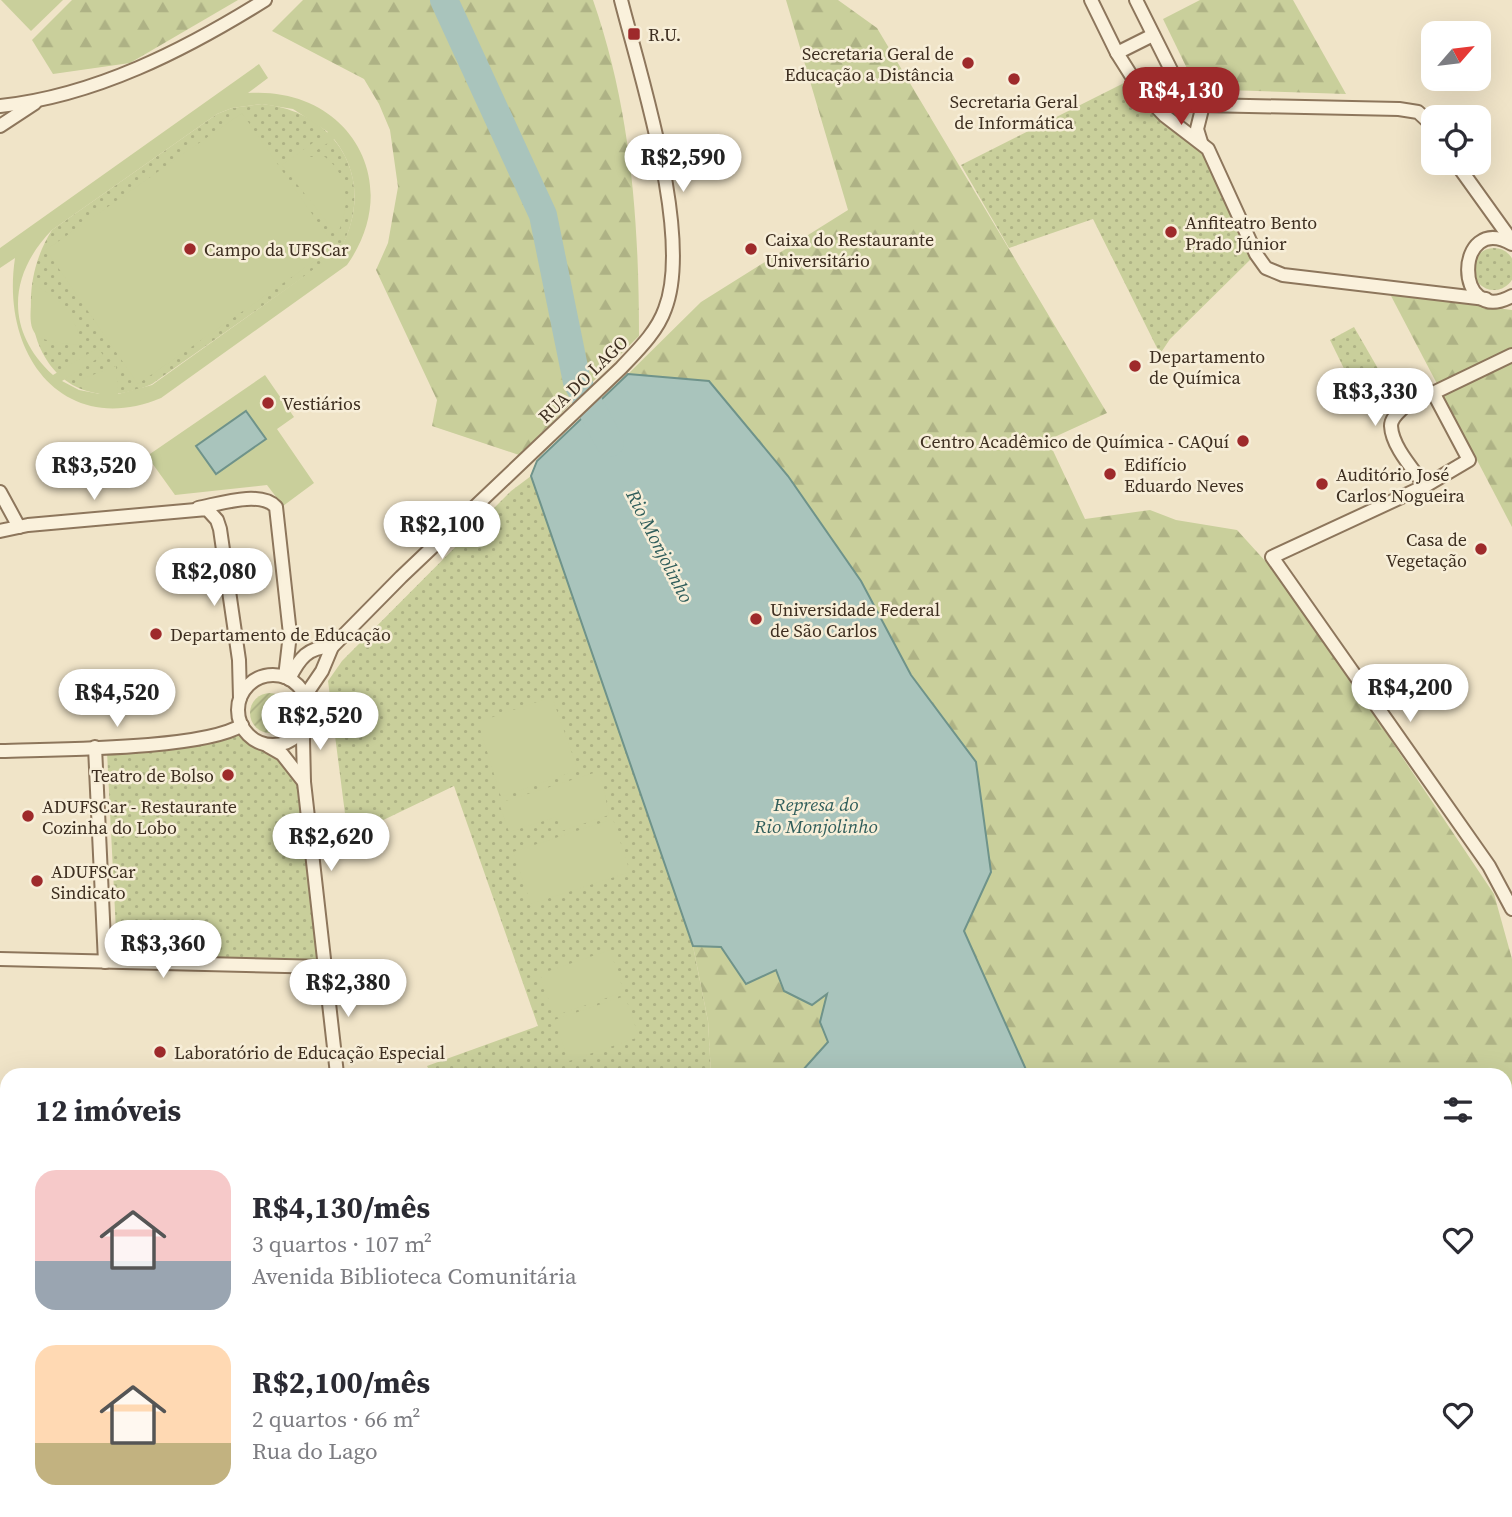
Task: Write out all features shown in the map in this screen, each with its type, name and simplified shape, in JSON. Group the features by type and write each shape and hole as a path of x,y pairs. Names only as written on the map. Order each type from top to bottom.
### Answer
{"street":[{"path":"0,106 35,103 107,81 195,40 265,0"},
{"name":"RUA DO LAGO","path":"305,696 322,671 332,647 621,368 644,344 665,310 673,275 670,218 654,125 621,0"},
{"path":"1091,0 1117,52 1141,91 1165,116 1208,149 1256,254 1266,268 1283,275 1486,299 1511,297"},
{"path":"1136,0 1180,88 1203,105 1399,109 1421,115"},
{"path":"1117,52 1153,35"},
{"path":"0,126 35,103"},
{"path":"1201,142 1197,128 1203,105"},
{"path":"1465,175 1512,242"},
{"path":"1486,299 1478,294 1467,279 1467,259 1479,244 1488,240 1512,242"},
{"path":"1425,486 1398,447 1391,425 1404,407 1512,355"},
{"path":"1434,394 1469,460 1425,486 1272,557 1489,866 1512,909"},
{"path":"0,492 19,527"},
{"path":"0,531 248,499 265,500 276,507 290,634 287,678"},
{"path":"194,508 207,509 218,520 220,529 239,660 242,725 255,740 282,754 304,782"},
{"path":"287,678 300,658 317,646 332,647"},
{"path":"240,698 244,690 258,678 267,675 287,678 305,696 304,782 336,1068"},
{"path":"265,744 285,743 301,730 306,721"},
{"path":"0,751 163,743 231,732 242,725"},
{"path":"95,747 105,962"},
{"path":"0,958 327,967"}],"green space":[{"path":"1,0 63,0 31,31"},
{"path":"72,0 238,0 130,63 53,74 32,40"},
{"path":"303,0 593,0 616,82 630,166 637,251 639,336 519,455 432,426 437,400 376,270 388,243 398,187 390,130 364,79 272,31"},
{"path":"786,0 838,0 877,28 1107,413 1048,440 1085,519 1150,510 1176,520 1237,530 1287,585 1494,894 1512,959 1512,1068 1025,1068 964,931 991,872 976,762 911,675 861,581 788,476 709,381 628,374 701,302 848,210"},
{"path":"1200,0 1293,0 1346,94 1197,89 1163,19"},
{"path":"259,64 268,78 248,93 283,95 314,105 339,122 357,145 368,172 370,202 364,233 347,265 161,398 127,408 96,407 69,397 46,380 29,356 18,327 13,294 15,258 0,268 0,248","holes":["262,104 293,109 328,132 282,165 337,235 346,203 343,182 333,164 325,157 306,157 334,139 349,166 353,180 354,209 339,251 152,385 118,394 116,366 82,379 82,386 100,394 79,390 62,381 103,355 98,348 53,375 37,358 26,340 18,303 20,284 27,265 37,247 52,230 217,114 232,108"]},
{"path":"1126,82 1201,142 1256,254 1170,339 1160,354 1093,219 1009,248 961,165"},
{"name":"Campo da UFSCar","path":"262,104 289,110 312,121 331,136 344,155 352,177 354,201 350,226 339,252 152,384 116,394 85,390 61,377 44,355 33,327 31,295 37,262 52,230 217,114 232,108"},
{"name":"Campo da UFSCar","path":"242,113 335,247 138,384 46,250"},
{"path":"1494,248 1509,254 1513,261 1513,277 1509,284 1494,290 1479,284 1473,269 1479,254"},
{"path":"33,285 52,295 66,309 75,325 81,345 50,341 35,333 31,316"},
{"path":"1390,294 1512,310 1512,527"},
{"path":"1354,327 1384,379 1356,393 1330,340"},
{"path":"265,375 294,417 277,429 314,483 283,506 267,485 175,495 147,456"},
{"path":"531,476 693,946 708,1021 711,1068 427,1066 538,1026 454,786 348,837 328,681 342,661 511,491"},
{"path":"270,693 278,694 284,699 289,705 289,721 284,727 278,732 270,733 262,732 256,727 251,721 250,713 251,705 256,699 262,694"},
{"path":"552,697 578,770 501,797 478,722"},
{"path":"231,735 254,736 267,742 299,777 323,964 117,951 107,752"},
{"path":"600,771 609,815 562,831 556,817 509,832 499,803"},
{"path":"613,819 630,872 531,904 513,852"},
{"path":"693,946 721,947 746,984 777,970 827,993 820,1022 828,1042 806,1068 711,1068 708,1021"},
{"path":"610,950 624,992 554,1016 540,974"},
{"path":"625,996 639,1037 569,1061 554,1020"}],"water":[{"name":"Represa do Rio Monjolinho","path":"628,374 709,381 788,476 861,581 911,675 976,762 991,872 964,931 1025,1068 805,1068 828,1042 820,1022 827,994 812,1005 784,991 776,970 746,984 721,947 693,946 531,476 537,461"},
{"path":"246,411 266,439 216,474 196,446"}],"waterway":[{"name":"Rio Monjolinho","path":"444,0 543,215 577,382 610,443"}],"place":[{"name":"R.U.","path":"634,34"},
{"name":"Secretaria Geral de Educação a Distância","path":"968,63"},
{"name":"Secretaria Geral de Informática","path":"1014,79"},
{"name":"Anfiteatro Bento Prado Júnior","path":"1171,232"},
{"name":"Campo da UFSCar","path":"190,249"},
{"name":"Caixa do Restaurante Universitário","path":"751,249"},
{"name":"Departamento de Química","path":"1135,366"},
{"name":"Vestiários","path":"268,403"},
{"name":"Centro Acadêmico de Química - CAQuí","path":"1243,441"},
{"name":"Edifício Eduardo Neves","path":"1110,474"},
{"name":"Auditório José Carlos Nogueira","path":"1322,484"},
{"name":"Casa de Vegetação","path":"1481,549"},
{"name":"Universidade Federal de São Carlos","path":"756,619"},
{"name":"Departamento de Educação","path":"156,634"},
{"name":"Teatro de Bolso","path":"228,775"},
{"name":"ADUFSCar - Restaurante Cozinha do Lobo","path":"28,816"},
{"name":"ADUFSCar Sindicato","path":"37,881"},
{"name":"Laboratório de Educação Especial","path":"160,1052"}]}
